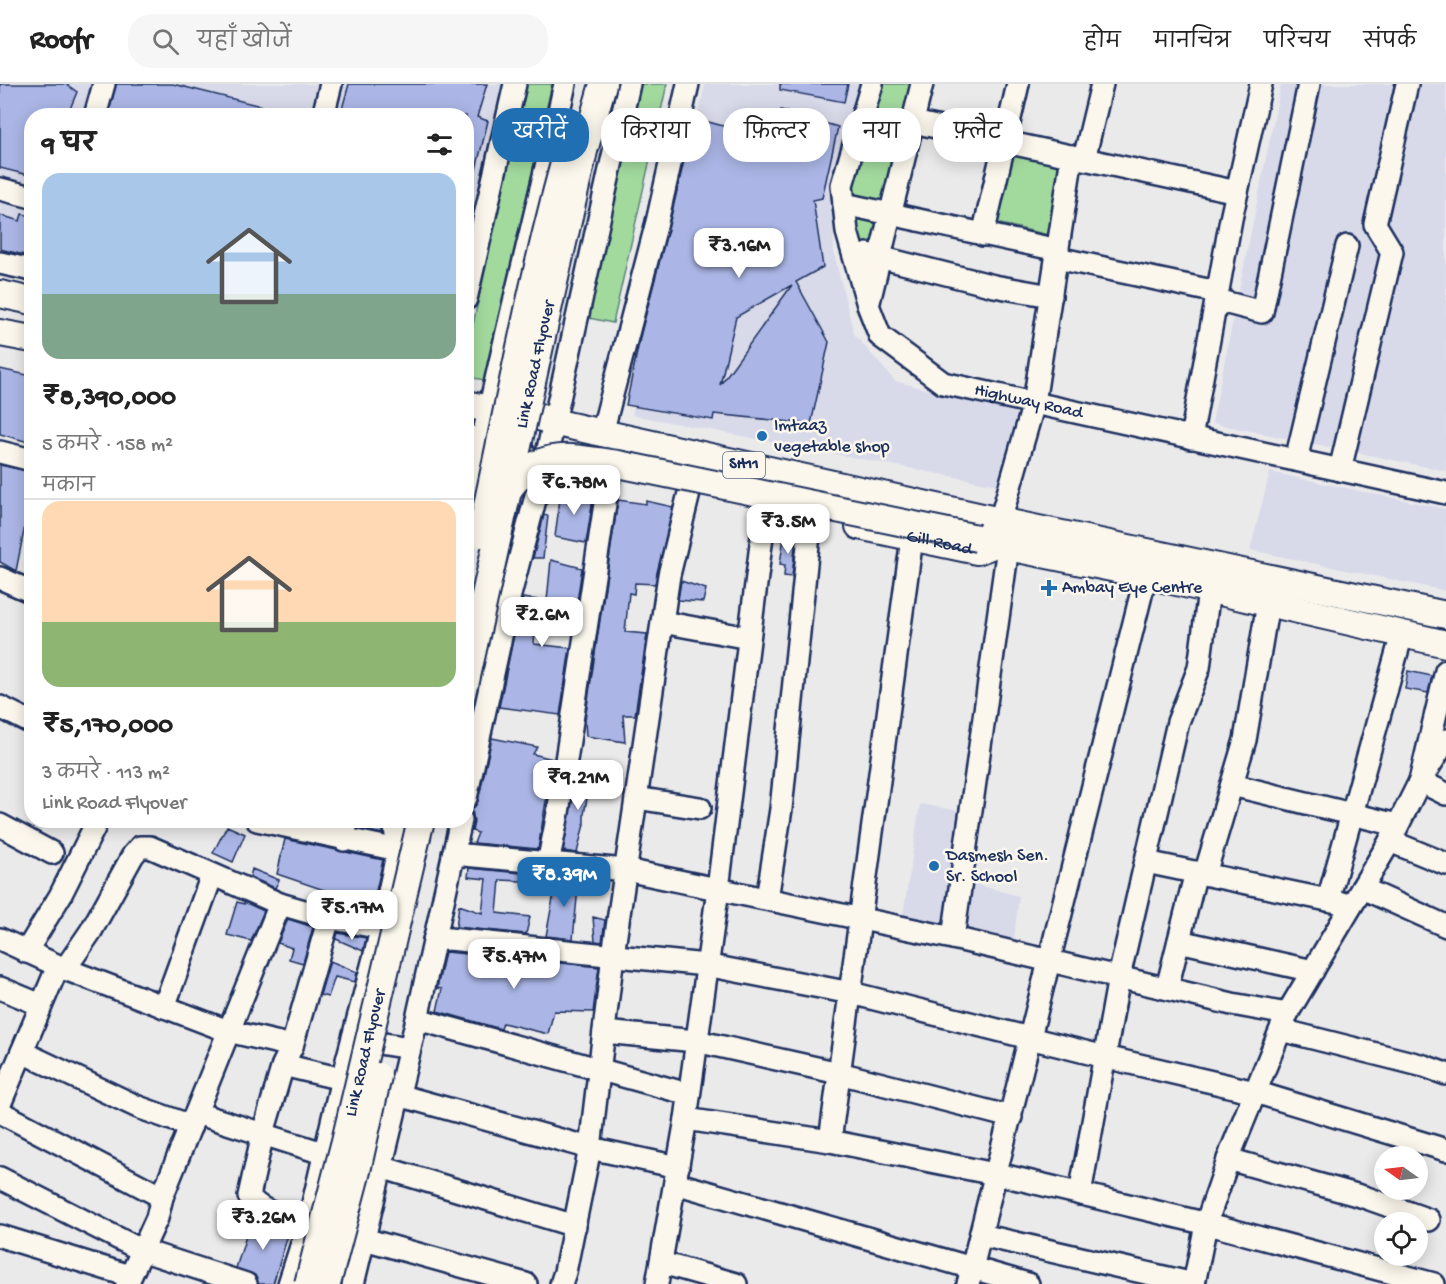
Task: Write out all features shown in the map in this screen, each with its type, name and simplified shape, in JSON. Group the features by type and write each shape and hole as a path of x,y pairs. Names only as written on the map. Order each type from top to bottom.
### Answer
{"main road":[{"name":"Link Road Flyover","path":"474,566 536,275 557,187 586,84"},
{"name":"Link Road Flyover","path":"474,645 582,162 603,84"},
{"path":"0,294 24,299"},
{"path":"0,333 24,338"},
{"name":"Gill Road","path":"477,407 532,414 553,422 1146,575 1446,644"},
{"name":"Gill Road","path":"474,440 546,458 977,551 996,537 1446,615"},
{"path":"509,489 519,475 530,466 540,461 563,457 618,464 996,537"},
{"name":"Link Road Flyover","path":"308,1284 345,1141 417,830"},
{"name":"Link Road Flyover","path":"327,1284 364,1140 417,830"}],"street":[{"path":"97,108 104,84"},
{"path":"325,108 331,84"},
{"path":"474,264 515,84"},
{"path":"474,440 477,407 512,315 565,84"},
{"path":"474,761 510,596 546,458 629,84"},
{"path":"602,433 657,222 688,84"},
{"name":"Highway Road","path":"872,84 842,185 847,232 868,305 880,336 943,383 1446,492"},
{"path":"916,108 922,84"},
{"path":"1012,108 1018,84"},
{"path":"953,938 996,537 1034,404 1057,254 1078,158 1102,84"},
{"path":"1191,438 1216,296 1260,84"},
{"path":"844,204 1057,254 1216,296 1262,312 1309,84"},
{"path":"1340,470 1392,252 1375,224 1407,84"},
{"path":"1023,146 1237,192"},
{"path":"868,305 903,162"},
{"path":"982,235 999,162"},
{"path":"0,189 24,195"},
{"path":"1296,460 1347,246"},
{"path":"853,250 994,286 1051,296"},
{"path":"0,263 24,268"},
{"path":"0,452 24,457"},
{"path":"548,864 558,813 610,471"},
{"path":"561,1284 591,1148 613,955 669,575 690,489"},
{"path":"657,1284 686,1119 718,889 765,504"},
{"path":"767,899 781,809 811,515"},
{"path":"830,1141 912,538"},
{"path":"970,1277 1146,575"},
{"path":"0,578 24,588"},
{"path":"1080,1194 1119,977 1178,722 1198,668 1209,590"},
{"path":"1167,988 1179,941 1245,740 1268,603"},
{"path":"662,622 749,638"},
{"path":"1328,900 1402,634"},
{"path":"1420,781 1446,671"},
{"path":"0,707 24,714"},
{"path":"981,1235 1194,1284 1206,1224 1228,1159 1284,1022 1393,833 1420,781 1446,740"},
{"path":"1420,781 1446,794"},
{"path":"1232,785 1352,814 1393,833 1446,864"},
{"path":"636,798 700,808"},
{"path":"0,825 52,853"},
{"path":"26,952 60,896 94,828"},
{"path":"289,1284 308,1225 342,1078 381,928 417,830 326,828"},
{"path":"353,1284 417,1019 460,828"},
{"path":"0,1104 41,1005 61,968 91,931 140,846 150,847 280,904 329,918 381,928"},
{"path":"453,854 626,870 953,938 1167,988 1284,1022 1446,1074"},
{"path":"1146,862 1328,900 1357,896 1446,926"},
{"path":"164,1007 212,875"},
{"path":"0,1236 129,1280 157,1218 162,1197 280,904"},
{"path":"308,1225 261,1208 249,1196 263,1133 329,918"},
{"path":"0,939 61,968 228,1031 342,1078"},
{"path":"434,940 449,939 707,966 851,993 1255,1092 1446,1150"},
{"path":"1179,941 1313,971"},
{"path":"0,988 41,1005"},
{"path":"417,1019 688,1094"},
{"path":"604,1032 696,1041 839,1073 1011,1117"},
{"path":"352,1039 410,1048"},
{"path":"22,1052 138,1107 263,1133 326,1154"},
{"path":"399,1095 591,1148 676,1175 970,1277 1028,1284"},
{"path":"0,1112 162,1197"},
{"path":"686,1119 830,1141 996,1174 1206,1224 1434,1284"},
{"path":"1228,1159 1365,1197 1429,1220"},
{"path":"381,1167 575,1226"},
{"path":"0,1178 141,1250 246,1284"},
{"path":"364,1239 526,1284"},
{"path":"662,1263 736,1284"}],"shaded area":[{"path":"0,84 502,84 496,108 492,108 492,127 474,206 474,108 24,108 24,263 0,258"},
{"path":"705,84 862,84 855,108 842,108 842,153 832,188 834,253 854,334 895,381 1026,415 1007,487 632,415 688,162 711,162 711,108 700,108"},
{"path":"1281,84 1446,84 1446,471 1212,423"},
{"path":"1270,472 1446,509 1446,591 1250,550"},
{"name":"Dasmesh Sen. Sr. School","path":"920,804 967,812 949,930 902,921"},
{"name":"Dasmesh Sen. Sr. School","path":"968,882 1019,896 1013,948 962,935"}],"green space":[{"path":"524,84 552,84 547,108 519,108"},
{"path":"628,84 667,84 662,108 622,108"},
{"path":"880,84 912,84 906,108 873,108"},
{"path":"1023,152 1060,160 1049,235 988,221 999,162 1023,162"},
{"path":"507,162 534,162 485,380 474,378 474,320"},
{"path":"610,162 649,162 613,323 575,315"},
{"path":"859,162 894,162 873,251 860,241 851,191"}],"building":[{"path":"0,84 66,84 77,92 70,108 24,108 24,174 0,168"},
{"path":"116,84 173,84 269,108 110,108"},
{"path":"349,84 487,84 477,117 488,121 474,178 474,108 342,108"},
{"path":"780,84 848,84 844,102 780,90"},
{"path":"711,123 723,126 723,162 830,162 830,125 838,127 822,198 813,200 823,267 796,282 829,342 811,424 714,414 713,420 626,405 641,333 684,162 711,162","holes":["792,285 720,385 736,317"]},
{"path":"22,214 24,214 24,255 0,249 0,215 20,221"},
{"path":"0,369 24,374 24,441 0,434"},
{"path":"0,465 24,470 24,531 16,571 0,562"},
{"path":"561,491 594,493 586,543 555,537"},
{"path":"618,500 646,504 646,501 673,507 655,584 635,583 634,594 629,593 625,632 647,634 635,715 623,715 625,742 586,736 585,720"},
{"path":"544,515 548,516 543,558 533,558"},
{"path":"784,537 796,538 792,577 784,576 785,565 780,564"},
{"path":"551,560 582,568 574,622 536,616 534,644 570,648 560,715 499,707 516,625 519,626 519,613 523,598 547,601"},
{"path":"681,581 706,589 703,602 678,600"},
{"path":"1408,671 1432,676 1428,693 1405,689"},
{"path":"492,738 537,747 533,754 553,759 538,849 474,843 478,833 472,831 474,806 478,801"},
{"path":"578,768 590,769 590,783 577,853 563,851"},
{"path":"226,828 245,834 233,862 213,853"},
{"path":"382,828 382,834 359,829"},
{"path":"285,839 383,860 371,913 325,904 327,891 277,874"},
{"path":"469,868 541,875 539,882 500,880 497,913 530,917 526,934 456,927 459,905 482,913 486,879 468,877"},
{"path":"252,869 279,880 275,888 250,877"},
{"path":"555,876 579,878 573,939 546,936 557,877"},
{"path":"237,902 244,904 244,902 264,911 251,941 227,935"},
{"path":"593,917 605,920 602,942 595,941"},
{"path":"288,919 313,927 303,963 289,959 292,948 278,943"},
{"path":"338,933 366,938 363,951 336,939"},
{"path":"445,952 524,959 541,968 542,961 599,967 593,1012 554,1011 548,1034 503,1023 501,1029 437,1011 442,989 437,988"},
{"path":"330,961 357,972 355,982 335,977 328,997 320,995"},
{"path":"252,1217 289,1232 273,1284 258,1284 255,1275 236,1268"}],"place":[{"name":"Imtaaz vegetable shop","path":"762,436"},
{"name":"Ambay Eye Centre","path":"1049,588"},
{"name":"Dasmesh Sen. Sr. School","path":"934,866"}]}
